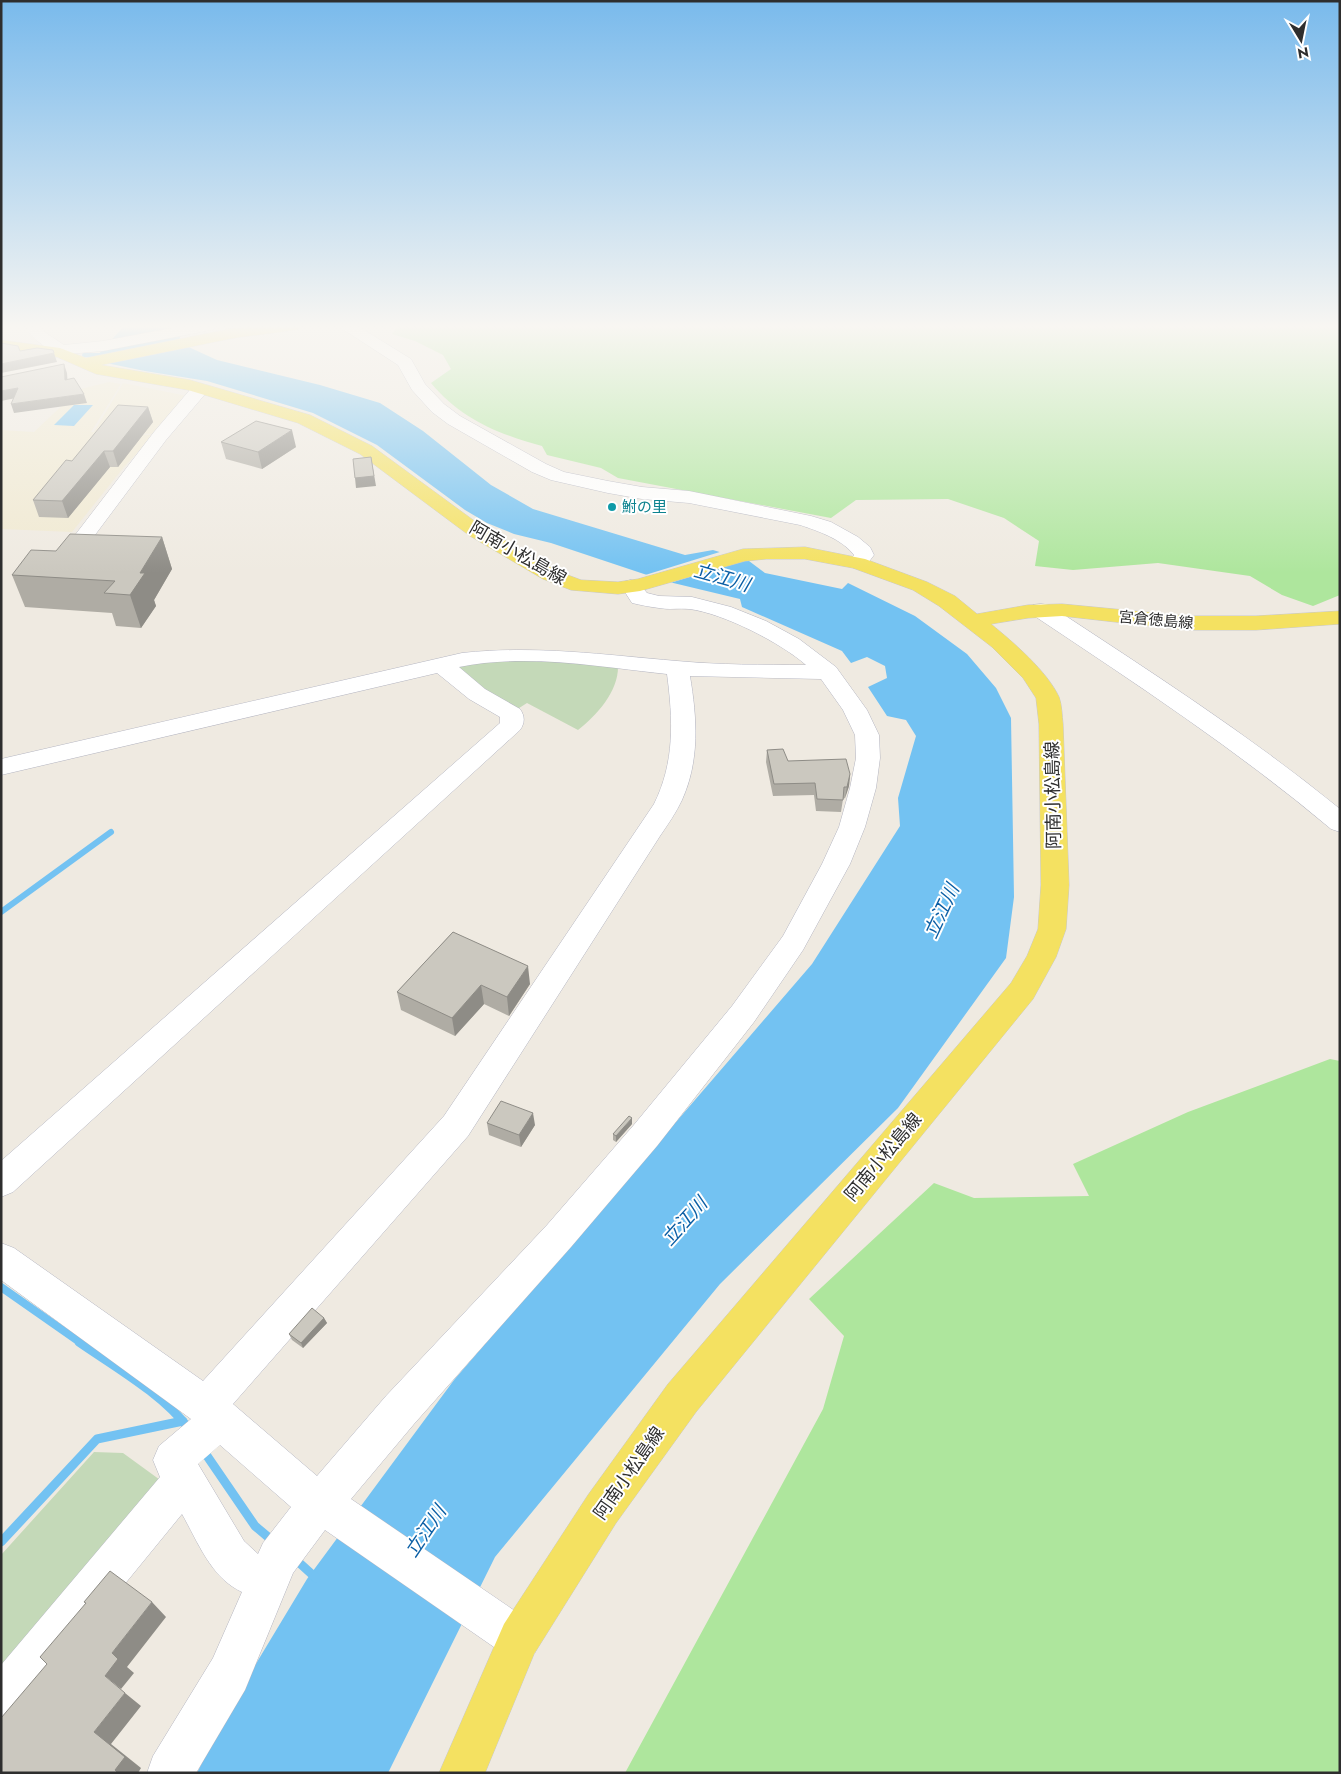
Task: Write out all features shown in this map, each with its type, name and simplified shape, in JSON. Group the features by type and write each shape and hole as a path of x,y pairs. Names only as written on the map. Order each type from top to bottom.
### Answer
{"main road":[{"name":"阿南小松島線","path":"271,408 337,434 386,463 477,532 550,575 578,586 618,588 640,584 743,555 805,553 858,563 920,586 947,601 974,621 1000,642 1031,673 1048,698 1052,724 1055,885 1052,929 1041,957 1022,991 682,1398 602,1509 519,1639 462,1773"},
{"name":"宮倉徳島線","path":"974,621 1023,611 1042,610 1062,610 1152,621 1196,624 1256,623 1340,617"}],"street":[{"path":"76,547 160,436 184,408"},
{"path":"438,408 540,468 558,476 642,493 689,497 804,520 824,526 851,541 864,551 864,555 858,563"},
{"path":"170,1773 229,1674 299,1537 400,1410 559,1236 645,1136 743,1014 793,943 836,864 852,827 863,788 868,758 867,735 855,710 828,672 808,655 758,626 723,612 692,603 659,602 640,598 640,584"},
{"path":"1042,610 1222,731 1340,823"},
{"path":"1,767 442,665 489,656 523,655 620,661 722,671 828,672"},
{"path":"1,1182 512,725 512,714 477,694 442,665"},
{"path":"1,1700 201,1437 456,1126 651,830 670,800 682,758 684,716 678,668"},
{"path":"1,1259 201,1437 299,1537 480,1611 519,1639"},
{"path":"201,1437 229,1556 248,1573 299,1537"}],"shaded area":[{"path":"60,408 106,408 91,432 154,435 124,467 72,532 1,529 1,430 34,432"},
{"path":"108,408 177,408 155,434 94,432"}],"green space":[{"path":"457,408 1340,408 1340,595 1313,606 1282,595 1250,576 1158,563 1073,570 1035,566 1039,541 1004,518 948,499 856,500 831,518 618,478 601,468 547,455 542,446 495,430 468,416"},
{"path":"501,658 618,665 617,675 615,684 606,702 578,730 527,703 516,710 484,692 454,666"},
{"path":"1330,1059 1340,1061 1340,1773 625,1773 823,1409 844,1336 809,1299 934,1183 974,1198 1089,1196 1073,1164 1188,1112"},
{"path":"94,1452 123,1453 167,1485 1,1683 1,1555"}],"water":[{"path":"71,408 90,408 74,426 54,425"},
{"name":"立江川","path":"296,408 387,408 423,431 491,485 533,509 685,555 713,550 749,561 765,573 842,589 848,583 915,616 967,654 996,688 1011,718 1014,897 1006,958 898,1108 720,1284 495,1557 388,1773 197,1773 225,1715 307,1579 454,1380 812,964 900,826 898,798 916,736 906,720 887,716 868,687 887,678 885,666 867,657 851,663 842,651 742,607 740,599 665,581 551,543 514,534 487,523 465,510 377,445 313,413"}],"pier":[{"path":"723,551 750,558 667,584 642,576"}],"building":[{"path":"116,408 147,408 113,451 104,451 62,501 33,500 66,460 72,461"},
{"path":"256,421 292,430 258,452 221,442"},
{"path":"371,457 374,476 355,478 353,459"},
{"path":"70,534 162,537 140,573 145,573 130,595 104,593 115,581 12,575 31,550 56,551"},
{"path":"783,749 788,761 846,759 850,774 847,787 844,787 843,800 817,799 815,783 774,784 767,750"},
{"path":"453,932 528,966 507,997 481,985 452,1018 397,992"},
{"path":"501,1101 533,1113 519,1135 487,1123"},
{"path":"629,1116 632,1118 616,1136 613,1134"},
{"path":"312,1308 324,1318 301,1343 289,1334"},
{"path":"110,1571 152,1602 112,1653 118,1659 105,1676 125,1693 94,1732 125,1757 115,1770 118,1773 1,1773 1,1718 47,1664 40,1657 86,1603 84,1602"}],"waterway":[{"path":"1,912 111,832"},
{"path":"1,1287 81,1343"},
{"path":"79,1342 152,1393 182,1421"},
{"path":"1,1542 97,1439 182,1421"},
{"path":"182,1421 189,1429"},
{"path":"203,1450 255,1526 274,1542"},
{"path":"294,1558 316,1578"}],"place":[{"name":"鮒の里","path":"612,507"}]}
